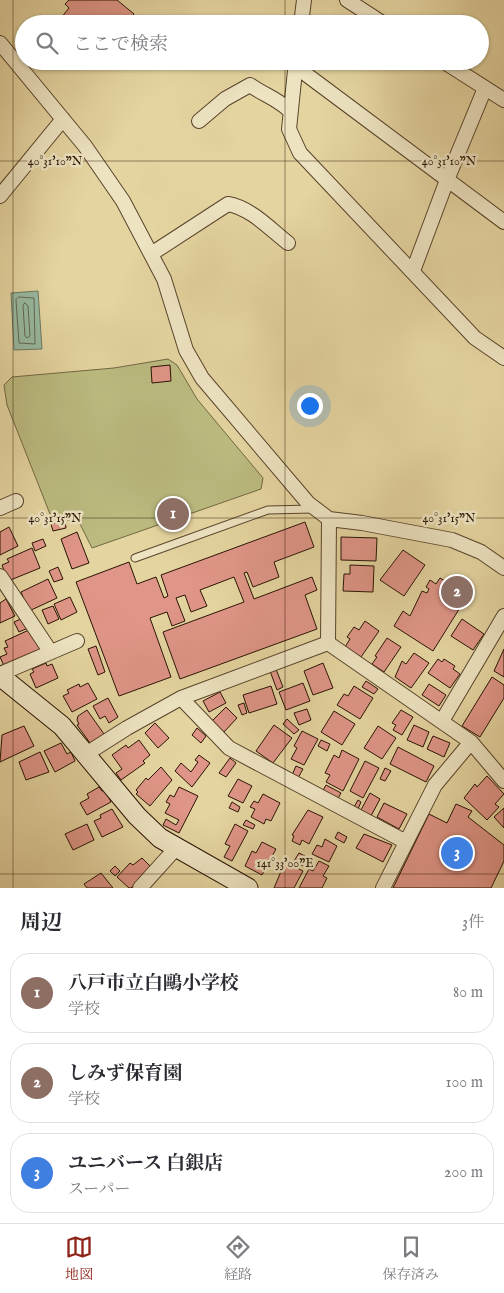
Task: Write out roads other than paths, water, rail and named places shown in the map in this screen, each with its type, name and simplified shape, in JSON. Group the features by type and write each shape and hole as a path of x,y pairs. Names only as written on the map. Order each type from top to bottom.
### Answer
{"street":[{"path":"302,15 304,0"},
{"path":"347,0 370,15"},
{"path":"0,43 15,61"},
{"path":"22,70 85,146 123,201 164,279 186,350 202,378 308,503 329,519 362,523 452,540 481,552 504,568"},
{"path":"294,70 289,110 289,129 300,153 475,338 504,358"},
{"path":"304,70 446,180 504,222"},
{"path":"457,70 504,100"},
{"path":"199,121 225,100 250,85 259,92 275,97 289,110"},
{"path":"413,271 446,180 485,88"},
{"path":"0,196 63,119"},
{"path":"151,254 228,204 239,206 253,215 288,243"},
{"path":"0,508 16,501"},
{"path":"328,643 329,519"},
{"path":"0,576 50,651"},
{"path":"442,721 504,616"},
{"path":"77,641 50,651 0,675 62,726 137,816 160,838 248,888"},
{"path":"86,754 127,728 181,698 328,643"},
{"path":"328,643 471,742 504,781"},
{"path":"181,698 229,748 406,842"},
{"path":"383,888 435,785 471,742"},
{"path":"140,888 177,847"}],"lane":[{"path":"135,558 268,510 316,509"}],"water":[{"path":"38,291 42,349 14,350 11,293"}],"place":[{"name":"八戸市立白鷗小学校","path":"173,514"},
{"name":"しみず保育園","path":"457,592"},
{"name":"ユニバース 白銀店","path":"457,853"}]}
